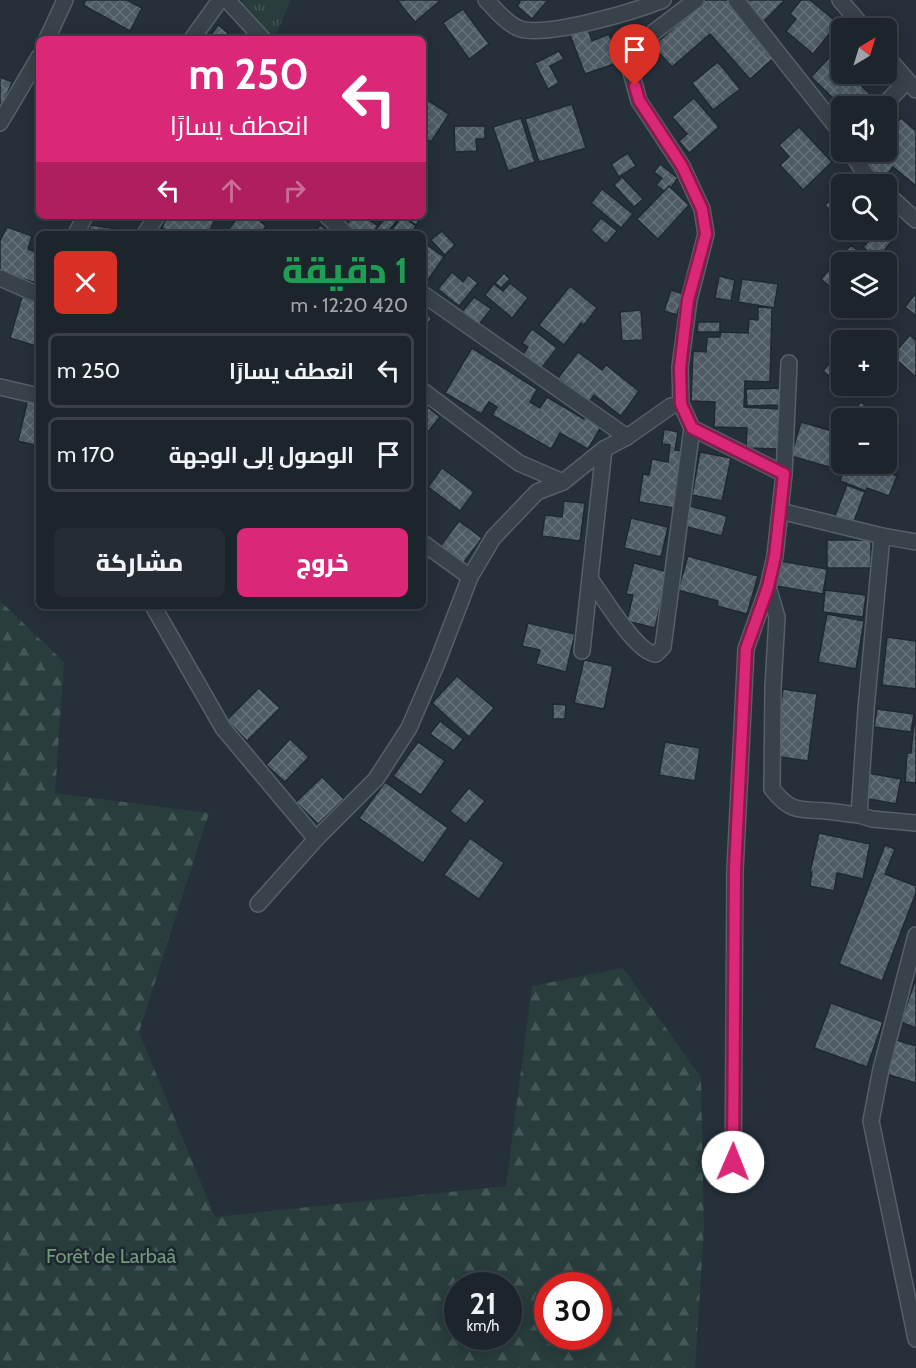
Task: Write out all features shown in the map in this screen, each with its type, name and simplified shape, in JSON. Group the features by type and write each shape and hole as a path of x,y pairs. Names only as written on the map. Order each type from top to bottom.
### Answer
{"street":[{"path":"48,36 65,0"},
{"path":"194,36 220,0"},
{"path":"227,0 260,36"},
{"path":"486,0 507,22 533,31 552,30 638,4 663,0"},
{"path":"590,579 632,638 644,650 656,654 663,647 692,428 681,404 680,368 688,300 706,234 702,209 682,166 639,100 630,72 636,56 654,32 696,0"},
{"path":"736,0 831,120"},
{"path":"840,0 855,18"},
{"path":"0,123 36,62"},
{"path":"897,68 912,85 897,96"},
{"path":"897,203 916,220"},
{"path":"330,219 343,231"},
{"path":"0,278 36,294"},
{"path":"426,296 627,437"},
{"path":"733,1184 735,870 742,705 746,649 768,587 775,556 784,474 789,363"},
{"path":"0,387 36,395"},
{"path":"426,393 519,463 563,482"},
{"path":"258,904 316,839 376,779 409,728 470,577 493,538 537,492 563,482 604,449 627,437 671,406 681,404"},
{"path":"692,428 784,474"},
{"path":"582,651 604,449"},
{"path":"780,511 916,542"},
{"path":"858,815 882,536"},
{"path":"426,545 470,577"},
{"path":"768,587 777,617 773,687 772,789 785,802 805,812 823,811 916,823"},
{"path":"155,609 223,728 316,839"},
{"path":"916,935 881,1069 871,1121 916,1339"}],"green space":[{"path":"242,0 291,0 275,36 271,36 241,3"},
{"name":"Forêt de Larbaâ","path":"0,601 64,662 55,793 209,813 139,1032 215,1217 506,1186 532,986 623,968 701,1077 704,1228 695,1368 0,1368"}],"building":[{"path":"86,0 127,0 142,8 130,31 83,5"},
{"path":"397,0 441,0 415,22"},
{"path":"518,0 548,0 532,19 517,6 520,2"},
{"path":"706,0 730,0 775,57 750,79 710,34 672,67 653,46"},
{"path":"742,0 785,0 764,21"},
{"path":"801,0 810,0 832,18 831,32 813,54 786,31 796,19 790,14"},
{"path":"463,9 489,44 469,59 443,23"},
{"path":"218,25 228,33 226,36 210,36"},
{"path":"588,29 592,41 609,34 620,62 585,74 570,35"},
{"path":"559,51 564,59 550,66 559,83 548,89 535,63"},
{"path":"831,56 831,84 859,84 872,96 831,96 811,77"},
{"path":"718,62 740,89 713,110 692,83"},
{"path":"0,77 12,82 3,104 0,103"},
{"path":"694,98 719,127 689,153 679,141 687,134 672,117"},
{"path":"426,99 449,114 431,142 426,139"},
{"path":"572,104 586,148 539,162 525,119"},
{"path":"521,118 535,162 508,171 493,127"},
{"path":"901,118 916,131 916,186 893,167 887,174 870,174 862,167 867,162 897,162 897,123"},
{"path":"454,126 485,126 485,139 476,139 477,151 455,152"},
{"path":"799,127 832,162 803,190 780,165 789,157 779,145"},
{"path":"628,153 636,166 619,177 611,164"},
{"path":"660,164 678,178 667,193 656,185 662,178 654,172"},
{"path":"622,177 643,199 634,207 614,185"},
{"path":"669,186 689,205 658,239 637,219"},
{"path":"602,189 633,214 621,228 591,203"},
{"path":"831,200 831,212 825,205"},
{"path":"601,218 617,231 606,244 591,230"},
{"path":"166,219 215,219 209,231 168,231 162,228"},
{"path":"237,219 258,219 266,226 262,231 227,231"},
{"path":"351,219 368,219 378,226 374,231 351,231 345,227"},
{"path":"384,219 398,219 388,231 374,231"},
{"path":"400,219 406,219 416,226 413,231 391,231"},
{"path":"408,219 419,221 416,225"},
{"path":"91,225 129,231 88,231"},
{"path":"320,225 328,231 316,231"},
{"path":"7,227 32,236 28,249 36,252 36,283 0,271 0,241"},
{"path":"442,231 455,245 445,255 431,240"},
{"path":"870,240 893,240 883,252 869,252 863,247"},
{"path":"851,245 859,252 845,252"},
{"path":"426,246 444,257 426,283"},
{"path":"831,268 831,288 821,279"},
{"path":"452,272 463,282 468,275 478,283 459,306 438,289"},
{"path":"504,273 510,279 501,288 495,283"},
{"path":"719,276 735,280 731,301 715,298"},
{"path":"742,279 778,284 774,308 738,302"},
{"path":"510,283 528,298 512,318 485,295 494,284 503,291"},
{"path":"570,286 597,308 584,325 581,323 564,345 539,325"},
{"path":"671,290 683,294 677,315 664,311"},
{"path":"916,293 916,316 905,307"},
{"path":"22,297 36,302 36,346 10,338"},
{"path":"474,297 491,309 475,330 458,317"},
{"path":"758,307 772,308 770,382 745,381 744,407 779,409 778,449 746,448 747,428 714,427 715,402 691,401 693,351 706,352 707,337 720,337 721,332 748,333 749,319 758,320"},
{"path":"641,310 643,340 622,341 620,312"},
{"path":"426,313 432,319 426,325"},
{"path":"698,322 720,322 720,332 697,332"},
{"path":"532,329 557,348 540,370 521,357 528,347 522,343"},
{"path":"910,335 916,341 916,377 897,360 897,350"},
{"path":"472,348 537,389 530,402 540,408 547,397 584,419 587,414 603,423 588,449 560,433 551,449 492,415 497,407 489,402 481,414 445,393"},
{"path":"578,352 602,370 606,365 639,391 621,416 594,395 589,402 558,378"},
{"path":"831,361 831,378 823,371"},
{"path":"781,388 781,405 747,406 746,389"},
{"path":"28,399 36,401 36,445 18,441"},
{"path":"861,402 868,408 856,408"},
{"path":"426,405 440,417 426,434"},
{"path":"801,422 831,431 831,468 791,456"},
{"path":"664,429 678,432 675,450 683,451 674,508 639,502 643,474 649,475 652,459 668,462 670,445 662,444"},
{"path":"700,452 731,458 722,501 692,495"},
{"path":"442,468 474,492 460,511 428,487"},
{"path":"843,474 892,474 897,476 889,496 867,488 866,491 840,481"},
{"path":"847,485 865,492 853,524 835,516"},
{"path":"564,501 585,503 580,541 542,536 545,515 562,517"},
{"path":"690,506 727,516 722,536 684,526"},
{"path":"631,518 668,527 661,557 624,548"},
{"path":"459,521 482,538 462,565 439,548"},
{"path":"827,540 871,540 871,568 827,568"},
{"path":"688,556 758,576 747,614 717,606 718,601 678,590"},
{"path":"780,561 827,569 823,594 776,586"},
{"path":"634,563 668,572 655,628 627,621 633,595 626,594"},
{"path":"825,590 866,595 863,617 823,612"},
{"path":"827,614 864,621 856,669 818,662"},
{"path":"528,623 575,634 566,672 536,664 540,650 522,646"},
{"path":"887,637 916,641 916,689 882,685"},
{"path":"584,660 613,666 604,709 574,703"},
{"path":"457,676 494,708 469,737 432,703"},
{"path":"259,688 280,708 247,741 227,720"},
{"path":"783,689 817,694 808,761 774,756"},
{"path":"553,704 566,705 565,719 553,719"},
{"path":"877,709 914,714 911,732 874,727"},
{"path":"440,721 463,739 454,751 430,734"},
{"path":"914,724 916,725 916,783 905,782 907,753 911,753"},
{"path":"290,739 309,757 285,782 266,765"},
{"path":"418,742 445,761 421,795 393,776"},
{"path":"665,742 700,748 695,781 659,775"},
{"path":"868,773 901,779 896,804 864,798"},
{"path":"322,777 344,799 318,824 296,802"},
{"path":"385,782 448,828 423,863 359,818"},
{"path":"469,788 485,801 466,824 450,811"},
{"path":"819,833 870,844 863,879 837,873 834,891 810,886 812,872 810,872"},
{"path":"470,838 504,863 479,899 444,875"},
{"path":"885,845 895,849 885,874 916,886 916,893 882,981 839,964"},
{"path":"916,978 916,1028 901,1022"},
{"path":"831,1003 883,1022 867,1067 814,1048"},
{"path":"896,1040 916,1046 916,1083 886,1074"}],"route":[{"path":"635,86 639,100 682,166 702,209 706,234 688,300 680,368 681,404 692,428 784,474 775,556 768,587 746,649 735,870 733,1162"}]}
